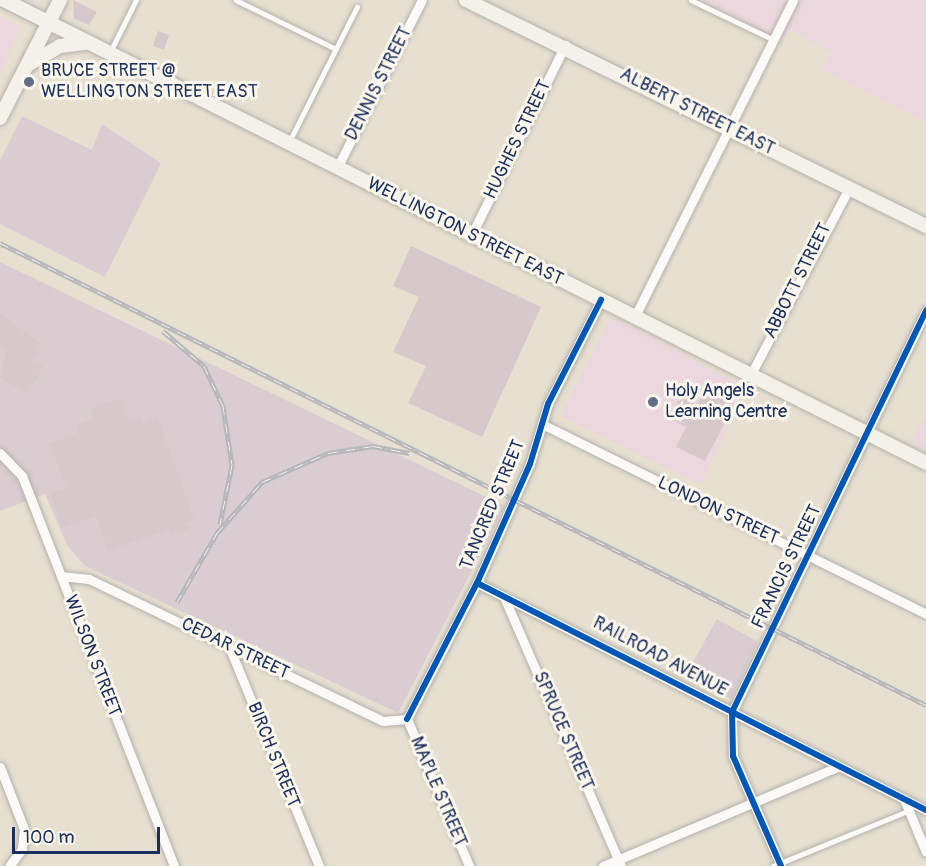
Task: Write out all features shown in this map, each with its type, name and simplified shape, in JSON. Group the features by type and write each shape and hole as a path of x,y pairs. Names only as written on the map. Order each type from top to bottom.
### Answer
{"main road":[{"name":"WELLINGTON STREET EAST","path":"4,0 926,463"},
{"path":"0,118 60,0"},
{"name":"ALBERT STREET EAST","path":"466,0 565,45 926,226"},
{"path":"28,65 60,46 88,43"}],"street":[{"name":"DENNIS STREET","path":"337,168 422,0"},
{"path":"634,316 731,129 793,0"},
{"name":"HUGHES STREET","path":"471,234 565,45"},
{"name":"ABBOTT STREET","path":"750,376 849,188"},
{"name":"TANCRED STREET","path":"407,719 477,583 542,424 601,300"},
{"name":"FRANCIS STREET","path":"732,712 810,556 866,433 926,310"},
{"name":"LONDON STREET","path":"542,424 926,614"},
{"name":"WILSON STREET","path":"0,453 22,476 174,866"},
{"name":"CEDAR STREET","path":"61,576 89,579 228,644 383,721 407,719"},
{"name":"RAILROAD AVENUE","path":"477,583 504,597 515,598 837,767 924,809"},
{"name":"SPRUCE STREET","path":"504,597 619,863"},
{"name":"BIRCH STREET","path":"228,644 319,866"},
{"path":"732,712 729,738 778,865"},
{"name":"MAPLE STREET","path":"407,719 469,866"},
{"path":"0,767 24,829 22,849 9,866"},
{"path":"603,866 619,863 753,801 837,767"},
{"path":"904,799 926,852"}],"lane":[{"path":"110,53 136,0"},
{"path":"236,0 336,49"},
{"path":"691,0 774,40"},
{"path":"289,142 357,7"},
{"path":"778,865 908,810 924,809"}],"shaded area":[{"path":"684,0 926,0 926,122 821,70 833,53 787,29 781,45"},
{"path":"0,16 20,27 1,71 0,70"},
{"path":"22,116 92,150 102,124 161,163 105,277 0,224 0,160"},
{"path":"0,262 505,506 398,713 85,566 67,545 45,494 0,511"},
{"name":"Holy Angels Learning Centre","path":"611,317 746,388 701,484 560,416"},
{"path":"926,414 926,451 910,442"},
{"path":"717,619 758,642 731,699 685,676"}],"building":[{"path":"73,0 97,12 89,25 74,19"},
{"path":"158,31 169,35 164,50 153,46"},
{"path":"411,246 541,307 482,437 408,403 426,366 393,352 419,297 393,286"},
{"path":"0,314 42,344 32,360 43,366 28,394 0,378 7,349 0,345"},
{"path":"705,390 734,405 705,461 676,447 686,427 669,418 680,397 697,405"},
{"path":"123,398 130,420 141,417 143,423 158,417 194,520 186,523 189,529 170,536 168,530 108,550 96,516 62,528 51,492 66,488 50,444 78,433 76,426 94,419 90,408"}],"railway":[{"path":"0,243 926,705"},
{"path":"163,331 204,366 223,406 232,465 220,524"},
{"path":"177,602 217,533 262,482 328,453 373,446 409,453"}],"cycle path":[{"path":"407,719 477,583 530,464 548,404 601,300"},
{"path":"781,866 733,756 732,712 926,310"},
{"path":"477,583 926,810"}],"place":[{"name":"BRUCE STREET @ WELLINGTON STREET EAST","path":"29,82"},
{"name":"Holy Angels Learning Centre","path":"653,402"}]}
